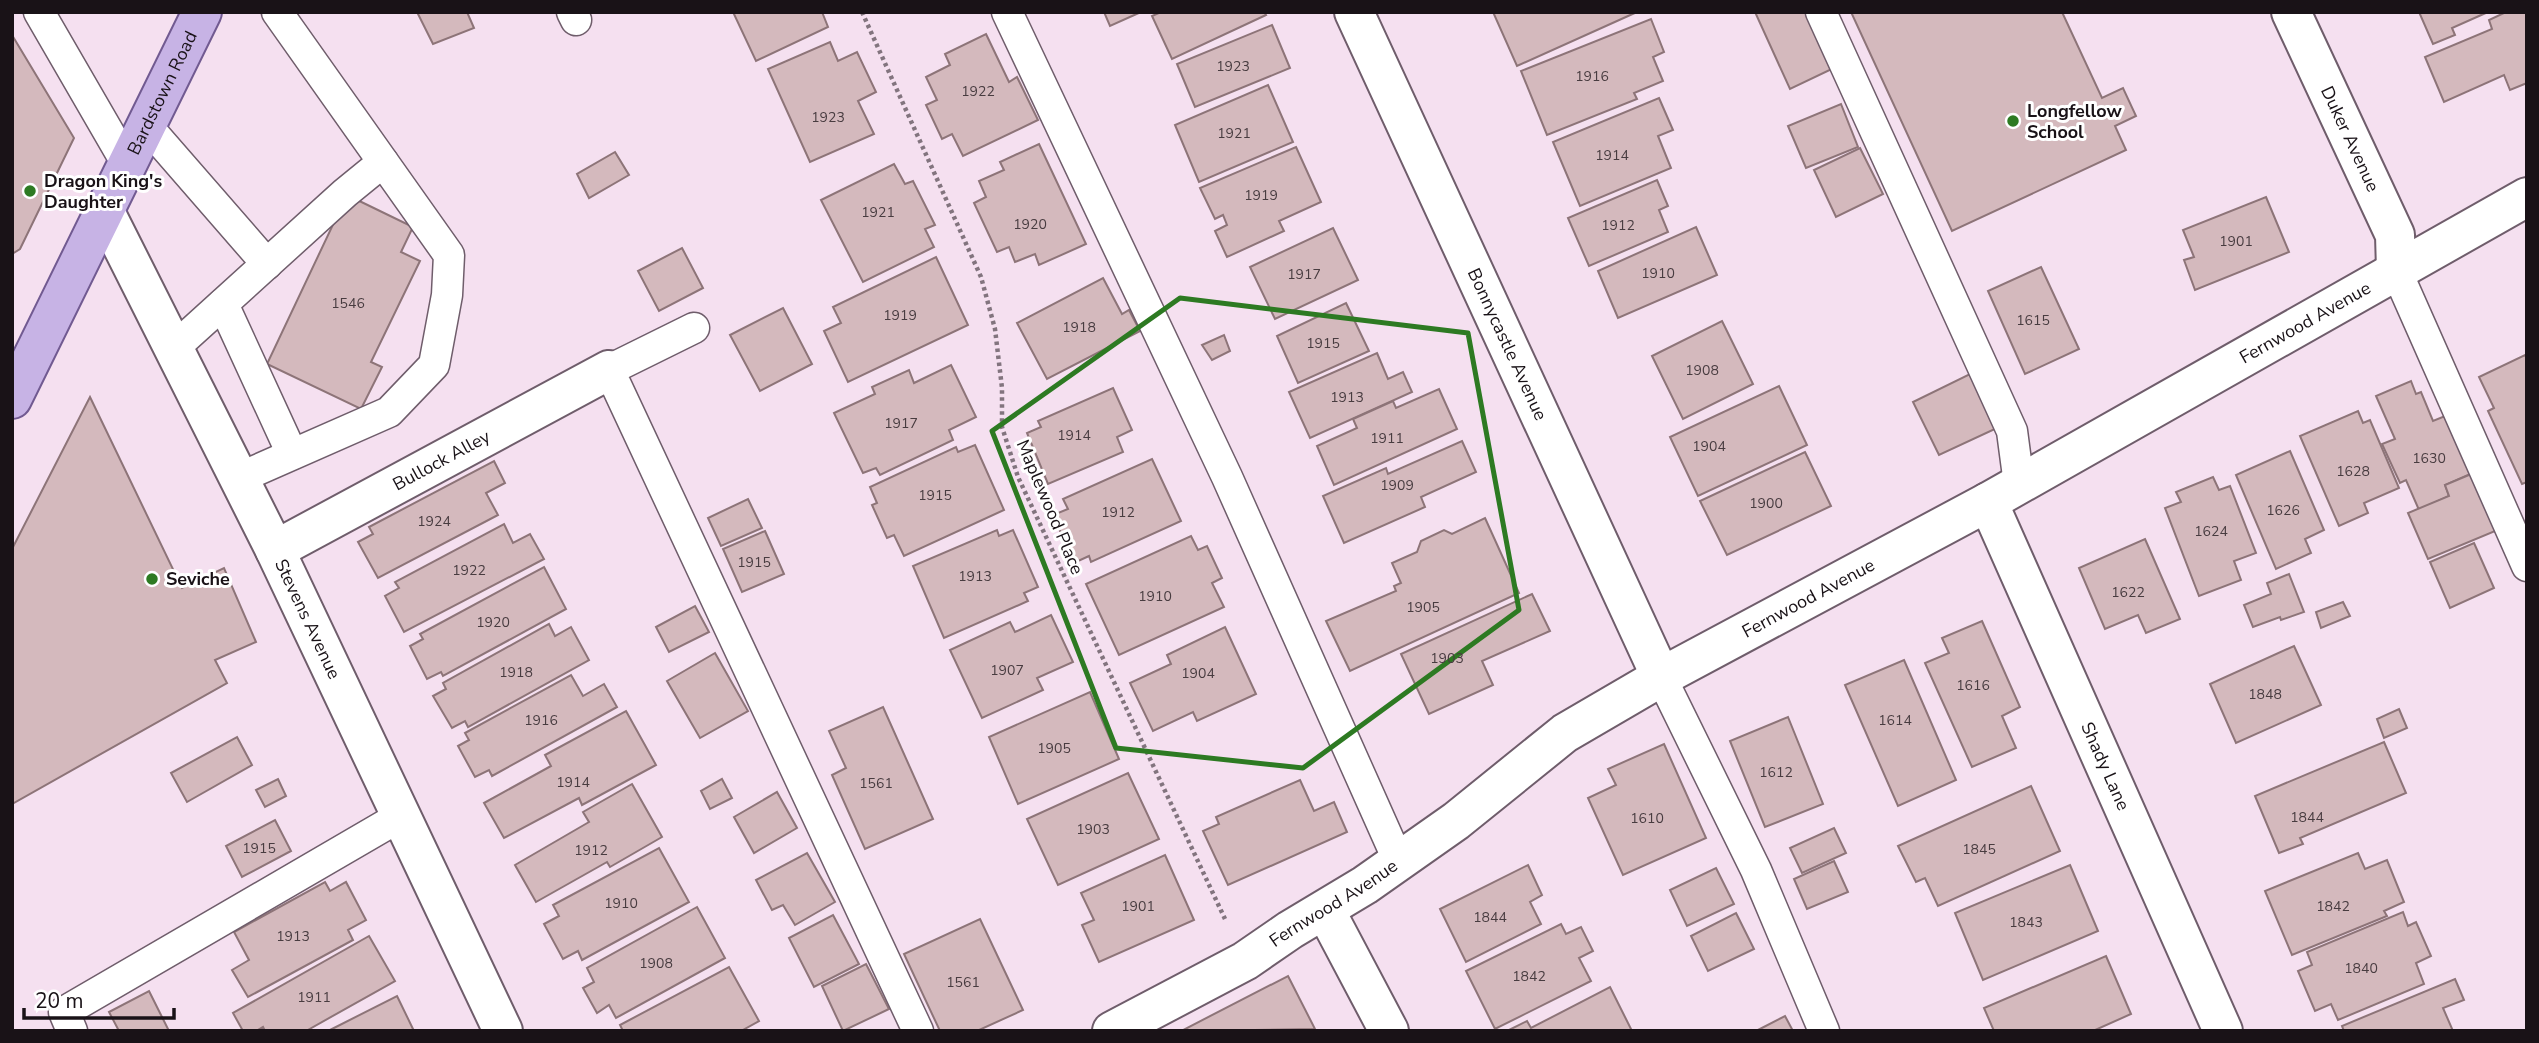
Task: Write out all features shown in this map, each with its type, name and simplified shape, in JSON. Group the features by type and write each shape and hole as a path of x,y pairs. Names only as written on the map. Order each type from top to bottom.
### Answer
{"main road":[{"name":"Bardstown Road","path":"12,399 202,12"}],"street":[{"name":"Bonnycastle Avenue","path":"1354,12 1661,677"},
{"name":"Duker Avenue","path":"2291,12 2395,235 2396,270"},
{"name":"Fernwood Avenue","path":"1112,1031 1245,961 1290,930 1365,885 1456,821 1565,733 1661,677 2003,493 2527,197"},
{"name":"Stevens Avenue","path":"104,211 275,550 503,1031"},
{"name":"Bullock Alley","path":"275,550 609,370"},
{"name":"Shady Lane","path":"2003,493 2223,1031"},
{"path":"1325,910 1389,1031"}],"lane":[{"path":"39,12 127,164"},
{"path":"239,478 389,412 435,365 447,295 449,255 277,12"},
{"path":"1007,12 1227,477 1398,860"},
{"path":"1821,12 2012,431 2003,493"},
{"path":"146,125 267,264"},
{"path":"174,348 345,193 383,162"},
{"path":"2396,270 2527,566"},
{"path":"223,304 292,454"},
{"path":"694,328 609,370 918,1031"},
{"path":"1661,677 1756,870 1824,1031"},
{"path":"72,1031 64,1012 401,816"}],"path":[{"name":"Maplewood Place","path":"862,12 981,277 995,330 1003,388 1002,427 1018,477 1245,961"}],"highlighted area":[{"path":"1180,298 1468,333 1519,610 1303,768 1116,748 992,431"}],"building":[{"path":"417,12 467,12 474,28 433,44"},
{"path":"733,12 822,12 828,27 756,61"},
{"path":"1104,12 1141,12 1110,26"},
{"path":"1161,12 1264,12 1266,15 1172,59 1152,16"},
{"path":"1493,12 1637,12 1517,66"},
{"path":"1755,12 1811,12 1836,67 1790,89"},
{"name":"Longfellow School","path":"1851,12 2062,12 2102,98 2123,88 2136,116 2115,126 2126,150 1952,231"},
{"path":"2419,12 2488,12 2452,28 2455,35 2433,44"},
{"path":"2506,12 2527,12 2527,83 2510,90 2504,75 2444,102 2425,57 2492,29 2489,20"},
{"path":"1651,19 1664,52 1653,57 1663,81 1634,93 1637,99 1547,135 1521,71"},
{"path":"1272,25 1290,68 1195,107 1177,64"},
{"path":"986,34 1009,82 1017,77 1038,120 963,156 952,134 942,139 926,105 937,100 926,77 950,65 945,54"},
{"path":"12,35 74,138 20,249 12,254"},
{"path":"830,42 838,61 857,52 876,92 858,101 874,134 810,162 768,69"},
{"path":"1268,85 1293,142 1199,182 1175,125"},
{"path":"1659,98 1673,130 1658,136 1671,168 1580,206 1553,142"},
{"path":"1841,104 1858,147 1806,168 1788,126"},
{"path":"1039,144 1086,244 1039,265 1035,254 1015,262 1009,247 997,252 974,203 986,197 979,181 1004,170 1000,162"},
{"path":"1296,147 1321,202 1279,221 1284,231 1227,257 1215,231 1227,225 1223,215 1215,219 1200,188"},
{"path":"1860,148 1883,194 1836,217 1814,170"},
{"path":"615,152 629,175 589,198 577,174"},
{"path":"894,164 905,184 913,181 935,225 925,229 934,247 863,282 821,200"},
{"path":"1657,180 1668,206 1659,210 1668,232 1589,266 1568,218"},
{"path":"347,195 413,227 401,252 420,261 371,362 382,367 361,409 267,364"},
{"path":"2266,197 2289,252 2195,290 2184,260 2194,257 2183,230"},
{"path":"1696,227 1717,275 1618,318 1598,271"},
{"path":"1333,228 1358,280 1275,319 1250,267"},
{"path":"682,248 703,288 659,311 638,271"},
{"path":"936,257 968,325 848,382 824,331 841,323 833,307"},
{"path":"2041,267 2079,349 2025,374 1988,291"},
{"path":"1103,278 1122,314 1129,310 1140,331 1047,379 1017,323"},
{"path":"1346,303 1369,351 1298,383 1277,336"},
{"path":"783,308 812,364 760,391 730,335"},
{"path":"1722,321 1753,384 1683,419 1652,356"},
{"path":"1224,335 1230,351 1212,360 1202,345"},
{"path":"1377,353 1388,379 1403,372 1412,392 1310,438 1289,392"},
{"path":"2525,355 2527,482 2522,484 2488,411 2494,408 2479,377"},
{"path":"951,365 976,417 949,430 953,440 880,475 876,468 863,473 834,413 875,394 872,387 909,370 914,383"},
{"path":"1970,374 1997,428 1939,455 1913,402"},
{"path":"2411,381 2416,394 2421,392 2433,421 2450,414 2475,472 2445,485 2449,496 2419,510 2406,480 2400,483 2382,444 2395,439 2376,396"},
{"path":"1779,386 1807,445 1698,496 1670,437"},
{"path":"1113,388 1132,430 1117,437 1123,452 1048,484 1027,433 1041,427 1038,421"},
{"path":"1439,389 1457,429 1334,485 1317,446 1357,428 1353,419 1393,401 1396,408"},
{"path":"90,397 182,588 224,568 256,642 215,660 227,683 12,804 12,549"},
{"path":"2358,411 2363,423 2370,420 2399,488 2364,503 2368,513 2339,526 2300,436"},
{"path":"1462,441 1476,472 1421,497 1425,507 1344,543 1323,496 1386,468 1388,474"},
{"path":"975,445 1004,510 904,556 894,535 887,538 872,505 877,503 870,487 956,447 958,452"},
{"path":"2290,451 2324,530 2305,539 2311,553 2276,569 2236,475"},
{"path":"1805,452 1831,506 1727,555 1700,501"},
{"path":"1152,459 1181,521 1091,562 1089,556 1074,563 1053,515 1068,509 1063,499"},
{"path":"494,461 505,483 486,493 498,515 378,578 358,542 373,534 369,527"},
{"path":"2476,472 2500,529 2428,559 2408,513 2449,496 2445,485"},
{"path":"2213,477 2219,490 2230,486 2256,553 2234,561 2241,580 2199,596 2165,508 2181,502 2176,492"},
{"path":"748,499 762,528 721,546 708,518"},
{"path":"1485,518 1519,593 1350,671 1326,621 1396,591 1394,586 1401,583 1392,563 1417,552 1421,541 1444,530 1452,534"},
{"path":"504,524 513,543 530,534 544,559 404,632 385,596 399,588 395,582"},
{"path":"997,530 999,536 1013,530 1038,587 1024,593 1028,601 944,638 913,566"},
{"path":"765,531 784,574 742,592 723,549"},
{"path":"1191,536 1198,550 1207,546 1222,578 1212,583 1224,607 1119,655 1086,584"},
{"path":"2145,539 2180,619 2146,633 2138,615 2105,629 2079,568"},
{"path":"2474,543 2494,588 2450,608 2430,562"},
{"path":"544,567 566,609 443,676 441,672 427,679 410,646 423,639 420,634"},
{"path":"2289,574 2304,612 2253,627 2244,605 2271,594 2267,583"},
{"path":"1532,594 1550,631 1482,661 1493,685 1429,714 1401,654"},
{"path":"2343,602 2350,616 2321,628 2316,612"},
{"path":"695,606 709,632 669,652 656,627"},
{"path":"1051,615 1073,662 1037,678 1043,690 982,718 950,650 1010,622 1015,632"},
{"path":"1982,621 2020,707 2002,716 2016,748 1972,767 1925,663 1949,653 1942,638"},
{"path":"549,624 555,636 571,627 589,660 468,727 465,721 452,728 433,696 446,689 443,683"},
{"path":"1225,627 1256,694 1197,721 1193,712 1153,731 1130,683 1171,664 1167,655"},
{"path":"2294,646 2321,705 2236,743 2210,684"},
{"path":"715,653 748,711 700,738 667,681"},
{"path":"1904,660 1956,780 1898,806 1845,685"},
{"path":"571,675 583,696 604,684 617,707 492,776 489,770 475,777 458,746 469,740 465,733"},
{"path":"1090,692 1119,759 1018,804 989,737"},
{"path":"883,707 933,819 865,849 832,775 846,768 829,731"},
{"path":"2399,709 2407,728 2384,738 2377,719"},
{"path":"626,711 656,765 582,805 579,798 504,838 484,803 551,766 545,755"},
{"path":"1788,717 1823,804 1765,827 1730,741"},
{"path":"237,737 252,765 187,802 171,773"},
{"path":"2384,742 2406,793 2300,838 2303,844 2279,853 2255,796"},
{"path":"1664,744 1706,838 1623,875 1588,798 1616,785 1608,769"},
{"path":"1128,773 1159,839 1058,885 1027,819"},
{"path":"278,779 286,796 265,807 256,790"},
{"path":"722,779 732,798 710,809 701,791"},
{"path":"1300,780 1314,811 1334,802 1347,832 1228,885 1203,831 1219,824 1216,817"},
{"path":"632,784 662,837 610,867 607,862 536,902 515,865 589,822 583,812"},
{"path":"2031,786 2060,851 1938,906 1925,878 1916,882 1898,846"},
{"path":"777,792 797,828 754,853 734,817"},
{"path":"275,820 291,851 242,877 226,846"},
{"path":"1834,828 1846,853 1802,873 1790,848"},
{"path":"659,848 689,902 582,960 578,951 563,959 544,924 559,916 553,905"},
{"path":"807,853 835,902 795,925 783,905 772,910 756,880"},
{"path":"2358,853 2365,869 2387,860 2404,902 2384,911 2387,916 2292,955 2265,891"},
{"path":"1165,855 1194,920 1099,962 1082,925 1094,920 1081,893"},
{"path":"1834,861 1848,892 1807,909 1794,879"},
{"path":"1528,865 1542,895 1530,902 1541,924 1466,962 1440,909"},
{"path":"2070,865 2098,931 1983,980 1955,913"},
{"path":"1716,868 1734,904 1687,926 1670,890"},
{"path":"325,882 330,891 346,882 366,920 348,930 353,940 248,997 232,970 249,960 234,932"},
{"path":"697,907 725,958 616,1018 609,1005 597,1013 583,988 594,982 587,968"},
{"path":"2403,912 2408,926 2416,922 2431,956 2416,963 2424,984 2338,1020 2331,1004 2315,1011 2298,971 2312,965 2307,952"},
{"path":"1736,913 1754,949 1708,971 1691,936"},
{"path":"833,915 859,964 814,987 789,938"},
{"path":"980,919 1023,1010 977,1031 940,1031 904,954"},
{"path":"1561,924 1566,934 1581,927 1593,951 1579,958 1591,981 1495,1029 1466,971"},
{"path":"369,936 395,981 306,1031 265,1031 263,1027 256,1031 243,1031 233,1013"},
{"path":"2106,956 2131,1014 2093,1031 1994,1031 1984,1008"},
{"path":"866,964 889,1009 843,1031 822,986"},
{"path":"729,967 759,1021 741,1031 623,1031 620,1025"},
{"path":"1288,976 1315,1029 1183,1031 1183,1030"},
{"path":"2455,979 2464,1000 2443,1008 2453,1031 2344,1031 2342,1026"},
{"path":"1610,987 1632,1031 1507,1031 1527,1021 1531,1028"},
{"path":"149,991 169,1031 119,1031 109,1012"},
{"path":"397,996 414,1031 328,1031"},
{"path":"1785,1016 1793,1031 1756,1031"}],"place":[{"name":"Longfellow School","path":"2013,121"},
{"name":"Dragon King's Daughter","path":"30,191"},
{"name":"Seviche","path":"152,579"}]}
